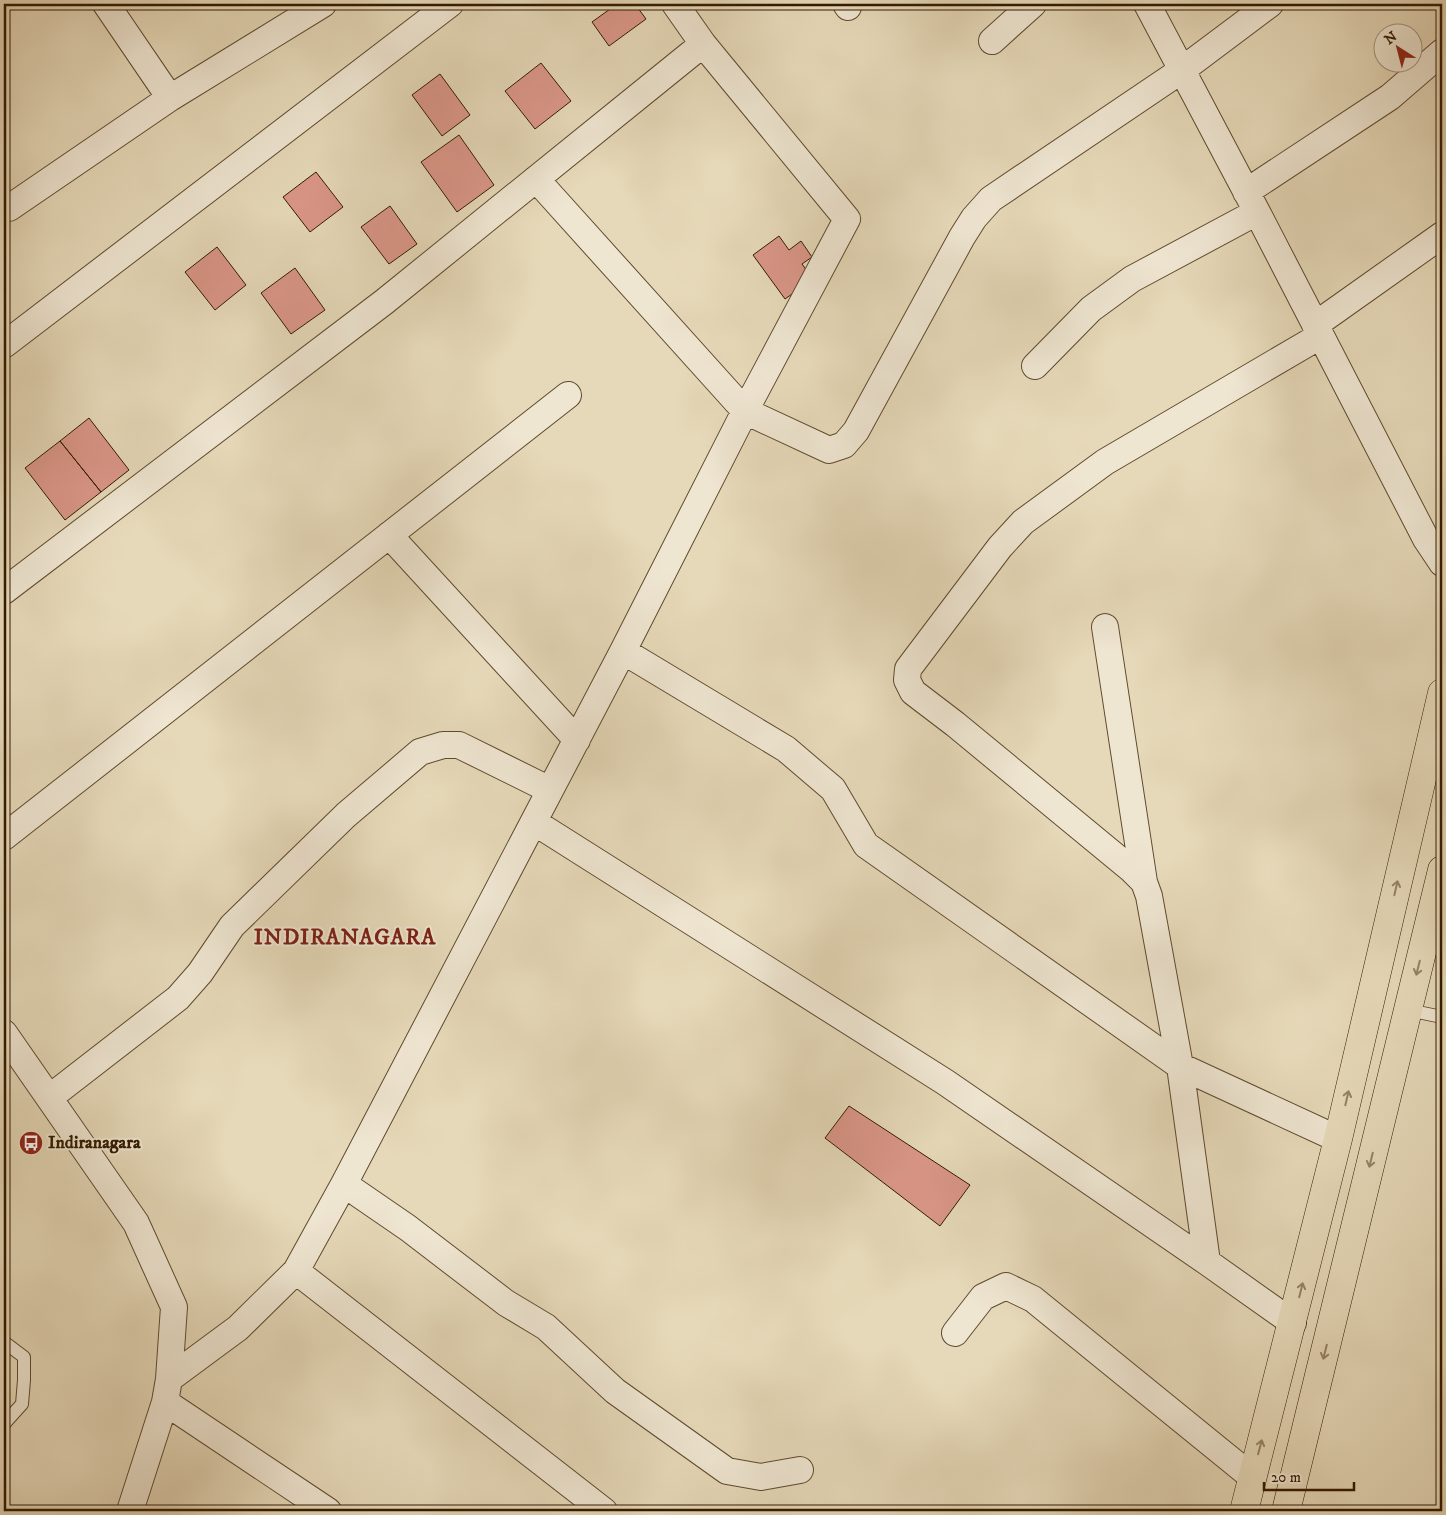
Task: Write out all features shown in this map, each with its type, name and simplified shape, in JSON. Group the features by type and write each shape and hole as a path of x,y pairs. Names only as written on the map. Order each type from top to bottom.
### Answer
{"main road":[{"path":"1244,1511 1338,1139 1442,693"},
{"path":"1286,1511 1442,870"},
{"path":"1389,921 1428,928"}],"street":[{"path":"106,4 170,98"},
{"path":"4,208 9,208 170,98 323,4"},
{"path":"4,345 450,4"},
{"path":"167,1390 238,1328 296,1271 344,1184 577,740 745,411 847,219 703,44 675,4"},
{"path":"992,41 1033,4"},
{"path":"1147,4 1426,539 1442,563"},
{"path":"536,179 745,411 828,450 844,445 856,431 962,237 974,218 991,199 1182,70 1270,4"},
{"path":"4,591 384,302 703,44"},
{"path":"1035,366 1091,309 1132,279 1251,202 1390,97 1442,52"},
{"path":"1144,882 1132,870 955,724 913,692 907,680 908,669 1000,547 1023,522 1105,462 1318,331 1442,235"},
{"path":"4,836 568,395"},
{"path":"389,535 577,740"},
{"path":"1105,626 1144,882 1149,896 1180,1066 1207,1262"},
{"path":"623,651 786,749 833,789 866,846 1180,1066 1338,1139"},
{"path":"49,1098 178,998 200,973 232,926 346,815 420,752 443,744 458,745 550,790"},
{"path":"534,822 945,1082 1207,1262 1292,1323"},
{"path":"4,1033 136,1223 174,1307 167,1390 130,1511"},
{"path":"344,1184 408,1228 506,1303 546,1327 615,1391 727,1471 761,1478 800,1470"},
{"path":"296,1271 604,1511"},
{"path":"956,1333 983,1297 1006,1286 1033,1299 1252,1478"},
{"path":"167,1390 328,1511"}],"lane":[{"path":"1408,1010 1442,1017"},
{"path":"4,1342 24,1357 22,1404 4,1424"}],"building":[{"path":"617,4 635,4 646,19 609,46 592,22"},
{"path":"541,63 571,101 535,129 505,91"},
{"path":"440,74 470,115 442,136 412,95"},
{"path":"459,135 494,185 457,212 421,162"},
{"path":"316,172 343,207 310,232 283,197"},
{"path":"390,206 417,244 389,264 361,227"},
{"path":"779,236 789,250 801,241 812,257 802,264 813,279 785,299 753,255"},
{"path":"217,247 246,285 215,310 185,272"},
{"path":"295,268 325,310 291,334 261,293"},
{"path":"89,418 129,470 101,492 60,441"},
{"path":"60,441 101,492 65,520 25,468"},
{"path":"849,1106 970,1185 940,1226 825,1138"}],"place":[{"name":"Indiranagara","path":"31,1143"}],"district":[{"name":"INDIRANAGARA","path":"345,937"}]}
